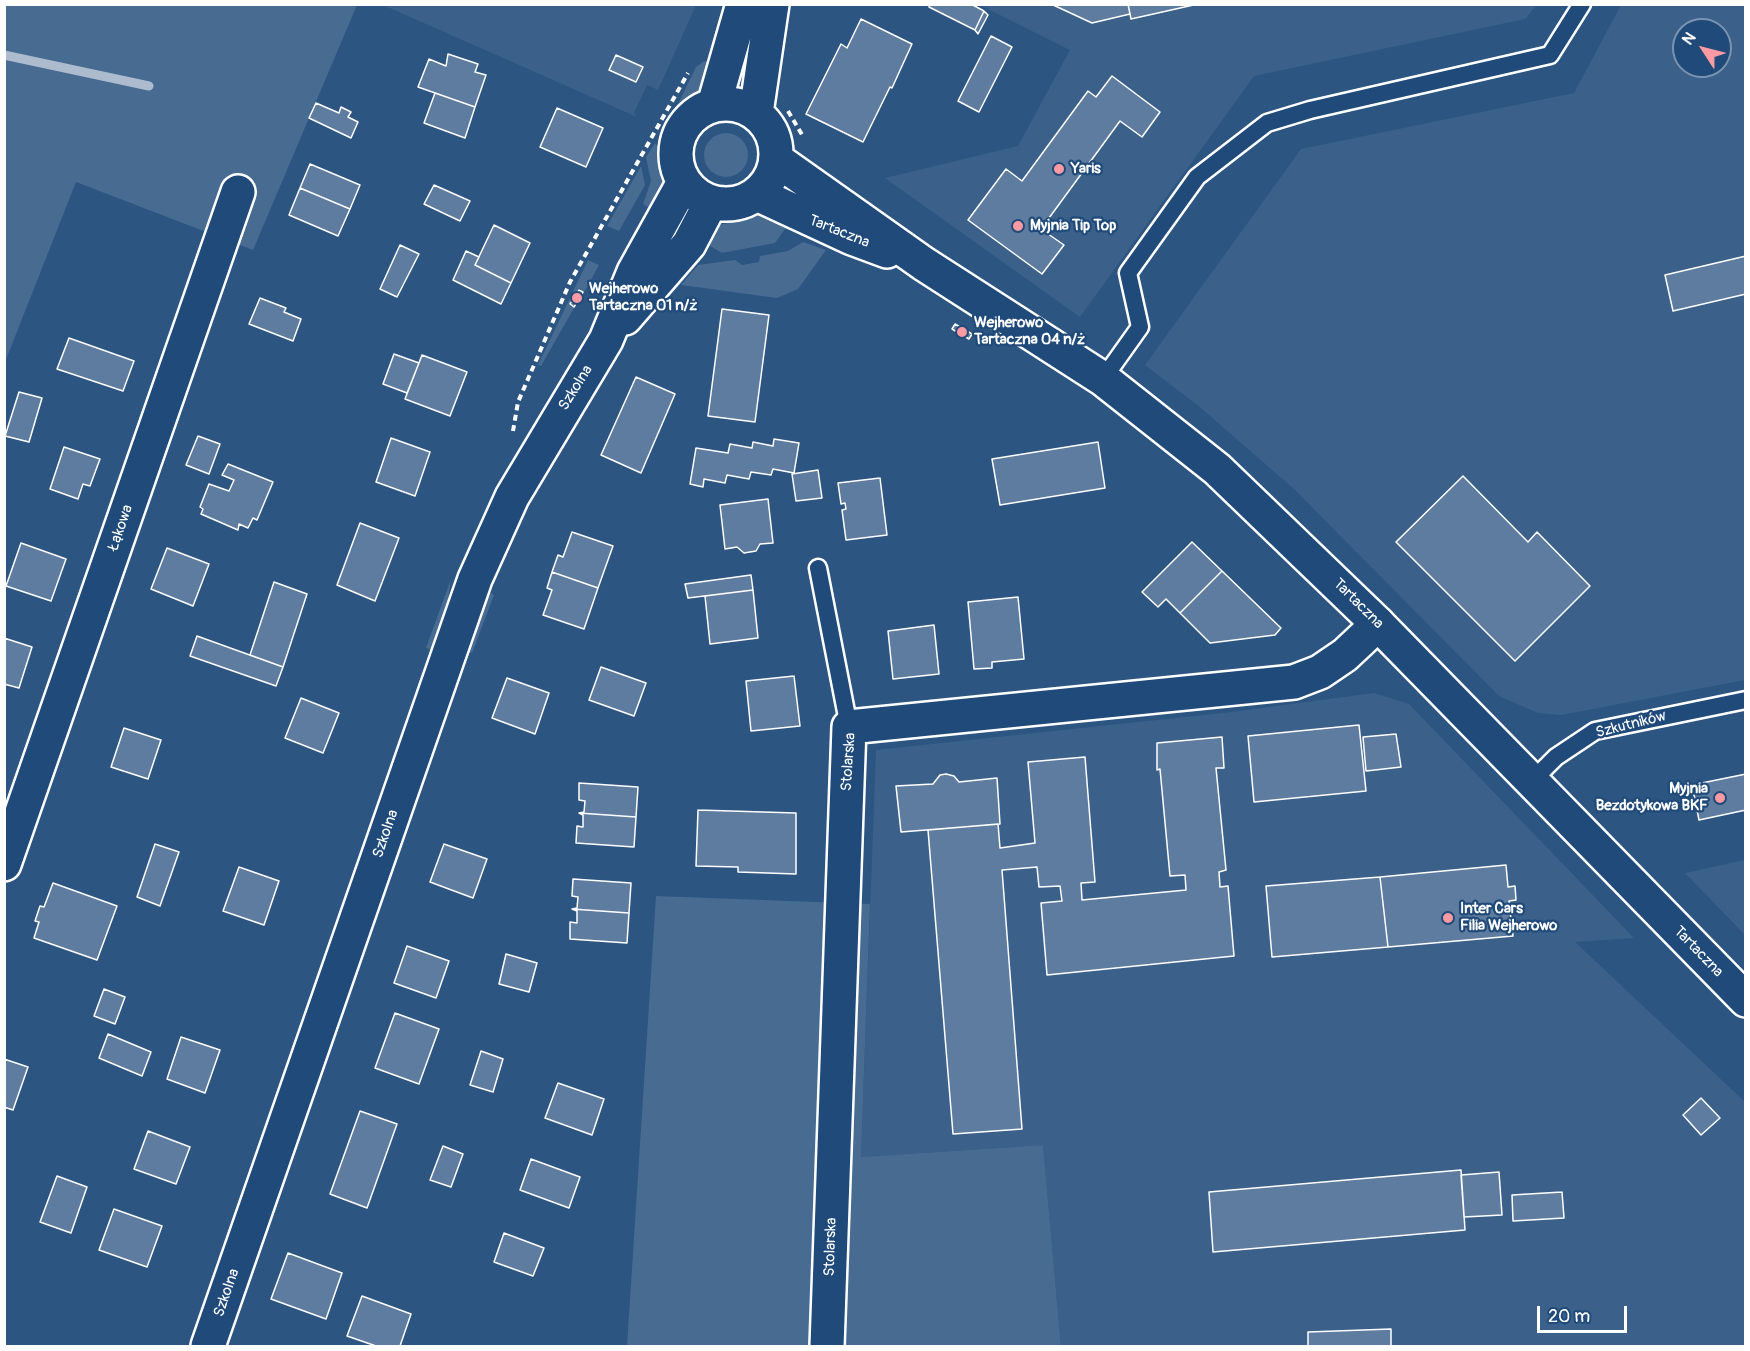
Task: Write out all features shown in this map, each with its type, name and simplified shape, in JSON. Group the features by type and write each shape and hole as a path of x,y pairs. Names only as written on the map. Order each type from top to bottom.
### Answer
{"street":[{"path":"714,105 743,4"},
{"path":"756,113 772,4"},
{"path":"714,105 736,105 756,113 768,126 776,142 777,160 770,179 757,194 735,204 711,202 696,194 684,182 676,162 678,142 685,125 698,113 714,105"},
{"name":"Tartaczna","path":"777,160 924,264 1103,379 1217,469 1378,624 1746,1000"},
{"name":"Szkolna","path":"208,1347 475,579 512,497 606,340 634,272 684,182"},
{"name":"Łąkowa","path":"4,864 238,192"},
{"name":"Tartaczna","path":"757,194 852,238 924,264"},
{"name":"Szkolna","path":"606,340 689,244 711,202"},
{"name":"Stolarska","path":"827,1347 849,727 1294,682 1320,672 1345,655 1378,624"}],"lane":[{"path":"1103,379 1140,327 1128,273 1197,177 1267,123 1310,110 1551,55 1582,4"},
{"path":"818,568 849,727"},
{"name":"Szkutników","path":"1532,781 1556,757 1595,731 1746,700"}],"path":[{"path":"513,435 518,402 570,282 676,98 692,64"}],"shaded area":[{"path":"5,5 357,5 253,250 76,182 5,362"},
{"path":"383,5 696,5 658,90 647,85 634,113 637,117"},
{"path":"980,5 1537,5 1525,19 1254,76 1080,317 885,178 1018,146 1070,50"},
{"path":"1621,5 1745,5 1745,680 1561,715 1538,713 1499,696 1294,489 1201,408 1145,365 1301,149 1574,93"},
{"path":"704,61 717,64 700,94 685,104 669,124 664,126 678,104 696,67"},
{"path":"726,133 735,134 742,139 747,146 747,164 742,171 735,176 726,177 717,176 710,171 705,164 704,155 705,146 710,139 717,134"},
{"path":"655,143 661,151 664,184 656,212 643,204 651,181 646,157"},
{"path":"641,166 645,185 619,231 607,226"},
{"path":"759,215 790,222 775,243 722,253 702,241 719,225"},
{"path":"803,242 826,250 798,289 777,298 681,285 698,265 735,260 742,265 759,262 760,256 788,251"},
{"path":"588,260 599,265 585,291 579,288 569,305 574,308 541,366 538,365"},
{"path":"451,579 446,614 435,651 426,648"},
{"path":"491,593 494,595 472,653 463,650 483,598"},
{"path":"1374,693 1409,704 1634,938 1575,942 1745,1102 1745,1346 1061,1346 1043,1145 861,1157 876,750 1232,712"},
{"path":"1746,860 1745,935 1685,873"},
{"path":"656,896 870,904 861,1157 1043,1145 1061,1346 627,1346"}],"building":[{"path":"930,4 971,4 984,11 975,30 929,7"},
{"path":"1051,4 1128,4 1130,14 1092,23"},
{"path":"1128,4 1198,4 1131,19"},
{"path":"984,11 988,15 978,34 975,30"},
{"path":"861,19 912,44 863,142 806,114 841,44 847,48"},
{"path":"991,36 1012,47 979,112 958,101"},
{"path":"448,54 478,64 475,72 486,75 475,107 418,87 429,59 446,66"},
{"path":"616,55 643,67 636,82 609,70"},
{"path":"1112,76 1160,112 1142,137 1120,121 1041,229 1064,245 1042,274 968,220 1006,169 1022,181 1088,91 1096,97"},
{"path":"435,93 475,107 465,138 424,123"},
{"path":"316,103 339,113 341,107 351,112 348,117 358,122 351,138 309,118"},
{"path":"557,108 603,128 586,167 540,147"},
{"path":"310,164 360,185 350,209 300,188"},
{"path":"434,185 470,201 460,221 424,204"},
{"path":"300,188 350,209 338,236 289,215"},
{"path":"494,225 530,243 511,283 475,265"},
{"path":"400,245 419,254 397,297 380,289"},
{"path":"466,251 479,257 475,265 511,283 501,304 453,280"},
{"path":"1746,256 1746,294 1673,311 1665,275"},
{"name":"Wejherowo Tartaczna 01 n/ż","path":"579,290 583,292 574,307 570,304"},
{"path":"260,298 286,308 284,312 301,319 293,341 249,324"},
{"path":"722,309 769,315 755,422 708,416"},
{"name":"Wejherowo Tartaczna 04 n/ż","path":"955,324 972,334 969,339 952,329"},
{"path":"69,338 134,361 123,391 57,369"},
{"path":"394,354 419,363 407,393 383,384"},
{"path":"422,355 467,372 450,416 405,399"},
{"path":"636,377 675,394 641,473 601,455"},
{"path":"19,392 42,398 29,442 5,436"},
{"path":"198,436 220,444 209,474 186,465"},
{"path":"391,438 430,452 415,496 376,482"},
{"path":"774,439 799,443 794,473 773,469 771,475 751,472 749,479 727,475 725,483 704,479 703,487 690,484 696,448 728,453 730,444 752,448 753,442 773,446"},
{"path":"1098,442 1105,488 1000,505 992,459"},
{"path":"64,447 100,459 90,486 83,484 78,499 50,489"},
{"path":"228,464 273,482 257,520 253,518 248,528 239,524 238,530 201,514 203,509 200,507 209,484 229,491 234,480 222,475"},
{"path":"818,470 822,498 796,501 792,474"},
{"path":"1463,476 1528,542 1537,532 1590,586 1515,661 1396,542"},
{"path":"880,478 887,535 846,540 842,510 846,509 845,503 841,504 838,483"},
{"path":"768,499 773,543 760,544 756,551 744,553 737,547 725,549 720,505"},
{"path":"360,523 399,538 375,601 337,585"},
{"path":"572,532 613,546 598,588 552,572 558,555 563,557"},
{"path":"1192,542 1222,571 1180,613 1166,599 1158,607 1142,592"},
{"path":"21,543 66,559 51,601 6,586"},
{"path":"167,548 209,564 193,606 151,589"},
{"path":"1222,571 1281,628 1275,635 1210,643 1180,613"},
{"path":"552,572 598,588 584,629 543,615 552,590 547,588"},
{"path":"751,575 753,590 688,598 685,584"},
{"path":"274,582 307,594 283,667 250,655"},
{"path":"753,590 758,638 710,644 705,596"},
{"path":"1018,597 1024,659 992,662 992,668 974,669 968,602"},
{"path":"934,625 939,674 893,679 888,631"},
{"path":"197,636 283,667 276,686 190,656"},
{"path":"4,638 32,647 19,688 4,684"},
{"path":"601,667 646,683 634,716 589,700"},
{"path":"794,676 800,726 751,731 746,681"},
{"path":"507,678 549,693 535,734 492,718"},
{"path":"301,698 339,713 323,753 285,738"},
{"path":"1359,725 1366,791 1254,802 1248,736"},
{"path":"124,728 161,740 148,779 111,767"},
{"path":"1396,734 1401,767 1366,771 1363,737"},
{"path":"1222,737 1224,768 1216,768 1226,870 1219,872 1220,887 1228,886 1234,956 1047,975 1041,903 1062,901 1060,886 1039,887 1037,867 1002,870 1022,1129 953,1134 928,830 998,824 1000,848 1035,843 1028,762 1085,757 1095,882 1081,883 1082,900 1186,890 1185,875 1170,876 1160,769 1157,770 1157,743"},
{"name":"Myjnia Bezdotykowa BKF","path":"1746,774 1746,810 1699,820 1692,785"},
{"path":"940,775 954,776 959,782 997,778 1000,824 901,832 896,786 933,784"},
{"path":"579,783 638,787 636,817 579,813 584,812 585,801 579,800"},
{"path":"698,810 796,813 796,874 738,872 738,867 696,866"},
{"path":"579,813 636,817 634,847 576,843 577,826 583,827 583,815"},
{"path":"155,844 179,852 160,906 137,897"},
{"path":"444,844 487,859 473,898 430,882"},
{"name":"Inter Cars Filia Wejherowo","path":"1506,865 1508,887 1515,886 1516,900 1509,901 1513,936 1388,947 1380,877"},
{"path":"239,867 279,881 264,925 223,911"},
{"path":"1380,877 1388,947 1272,957 1266,886"},
{"path":"573,879 631,883 629,913 572,909 577,908 578,897 572,896"},
{"path":"53,883 117,906 97,960 34,938 39,922 35,921 40,906 44,907"},
{"path":"572,909 629,913 627,943 570,939 570,922 577,923 577,911"},
{"path":"407,946 449,961 436,998 394,983"},
{"path":"506,954 537,963 529,992 499,984"},
{"path":"104,989 125,997 115,1024 94,1016"},
{"path":"395,1013 439,1029 419,1084 375,1068"},
{"path":"108,1034 151,1052 142,1076 99,1058"},
{"path":"181,1037 220,1050 205,1093 167,1079"},
{"path":"481,1051 503,1059 493,1092 470,1085"},
{"path":"4,1059 28,1067 13,1110 4,1107"},
{"path":"558,1083 604,1099 592,1135 545,1118"},
{"path":"1701,1098 1720,1118 1701,1135 1683,1115"},
{"path":"360,1111 397,1124 367,1208 330,1194"},
{"path":"148,1131 190,1147 176,1184 134,1169"},
{"path":"443,1146 463,1154 451,1187 430,1180"},
{"path":"531,1159 580,1177 569,1208 520,1190"},
{"path":"1461,1170 1465,1230 1213,1252 1209,1192"},
{"path":"1499,1172 1502,1215 1464,1217 1461,1175"},
{"path":"57,1176 87,1187 71,1233 40,1222"},
{"path":"1562,1192 1564,1218 1513,1221 1512,1195"},
{"path":"114,1209 162,1226 147,1267 99,1250"},
{"path":"504,1233 544,1248 533,1276 494,1262"},
{"path":"288,1253 342,1273 326,1319 271,1299"},
{"path":"362,1296 411,1314 400,1346 376,1346 347,1336"},
{"path":"1391,1329 1391,1346 1308,1346 1308,1332"}],"waterway":[{"path":"4,55 149,86"}],"place":[{"name":"Yaris","path":"1059,169"},
{"name":"Myjnia Tip Top","path":"1018,226"},
{"name":"Wejherowo Tartaczna 01 n/ż","path":"577,298"},
{"name":"Wejherowo Tartaczna 04 n/ż","path":"962,332"},
{"name":"Myjnia Bezdotykowa BKF","path":"1720,798"},
{"name":"Inter Cars Filia Wejherowo","path":"1448,918"}]}
